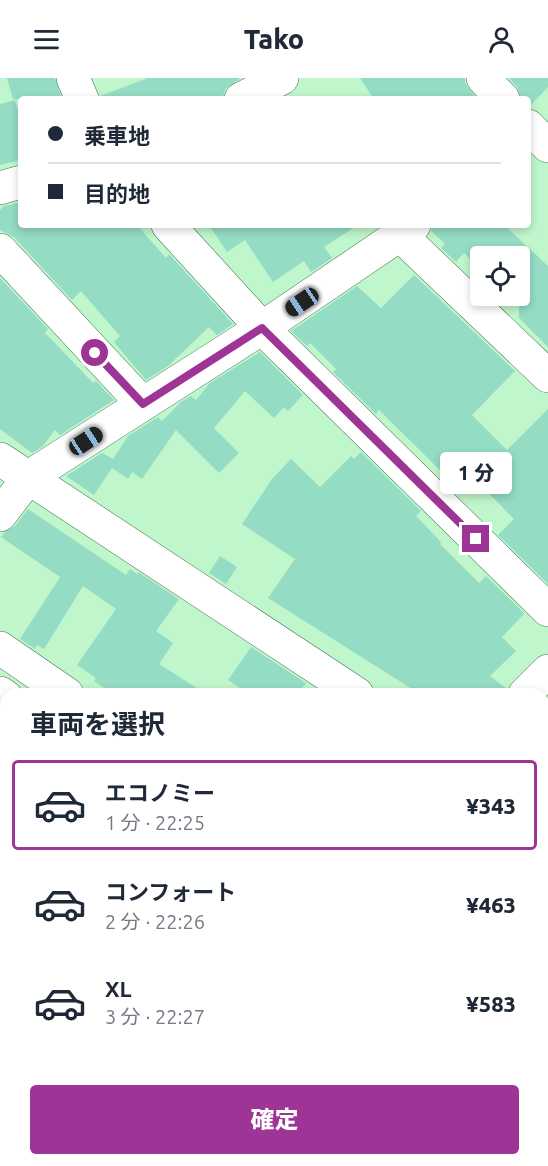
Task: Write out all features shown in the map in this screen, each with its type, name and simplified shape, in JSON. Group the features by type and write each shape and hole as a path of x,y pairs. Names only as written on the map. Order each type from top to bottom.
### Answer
{"street":[{"path":"73,78 81,96"},
{"path":"247,96 282,78"},
{"path":"483,78 500,96"},
{"path":"0,188 18,183"},
{"path":"171,228 262,328 548,610"},
{"path":"0,515 29,477 262,328 407,230 548,376"},
{"path":"0,250 143,404"},
{"path":"0,459 348,688"},
{"path":"0,648 58,688"},
{"path":"531,688 548,671"}],"building":[{"path":"7,78 55,78 61,96 18,96 18,99 13,99"},
{"path":"148,78 241,78 226,88 223,96 100,96"},
{"path":"360,78 465,78 465,83 475,96 372,96"},
{"path":"509,78 548,78 548,87 531,105 531,96 520,96 517,87"},
{"path":"15,100 18,111 18,161 0,165 0,104"},
{"path":"18,204 18,228 140,228 166,258 169,254 233,324 217,335 209,327 168,366 146,380 114,342 120,336 81,291 72,300 14,237 0,230 0,210 4,206"},
{"path":"211,228 353,228 324,247 332,258 311,272 304,261 273,282 245,240 227,252"},
{"path":"432,228 507,228 527,246 470,246 470,259 464,253 456,262 441,248 445,244 431,231"},
{"path":"530,249 548,266 548,347 519,318 519,306 530,306"},
{"path":"414,275 515,371 472,415 507,450 548,409 548,584 498,535 514,519 465,469 452,482 379,410 376,414 333,372 336,369 310,343 307,346 291,331 357,286 381,308"},
{"path":"0,278 48,329 45,333 93,383 96,381 114,400 60,435 55,430 43,446 32,453 0,429"},
{"path":"260,352 303,395 288,411 284,407 274,418 245,391 214,428 239,453 219,473 176,430 142,479 132,472 128,479 112,468 94,495 66,476 102,453 113,459 128,436 158,417 162,421 181,402 191,396 196,400 210,383"},
{"path":"361,452 421,511 416,516 479,583 486,576 523,612 524,614 502,637 516,651 490,676 506,688 410,688 268,598 295,559 242,524 272,479 291,459 320,487 351,456 354,459"},
{"path":"28,509 126,575 130,569 137,574 138,572 179,599 156,631 173,643 159,664 197,688 104,688 94,681 96,678 77,665 116,609 83,586 44,649 37,645 35,649 20,639 60,577 1,537 15,526"},
{"path":"220,556 237,567 226,584 209,573"},
{"path":"251,647 306,683 302,688 240,688 228,680"}],"route":[{"path":"95,353 143,404 262,328 476,539"}]}
